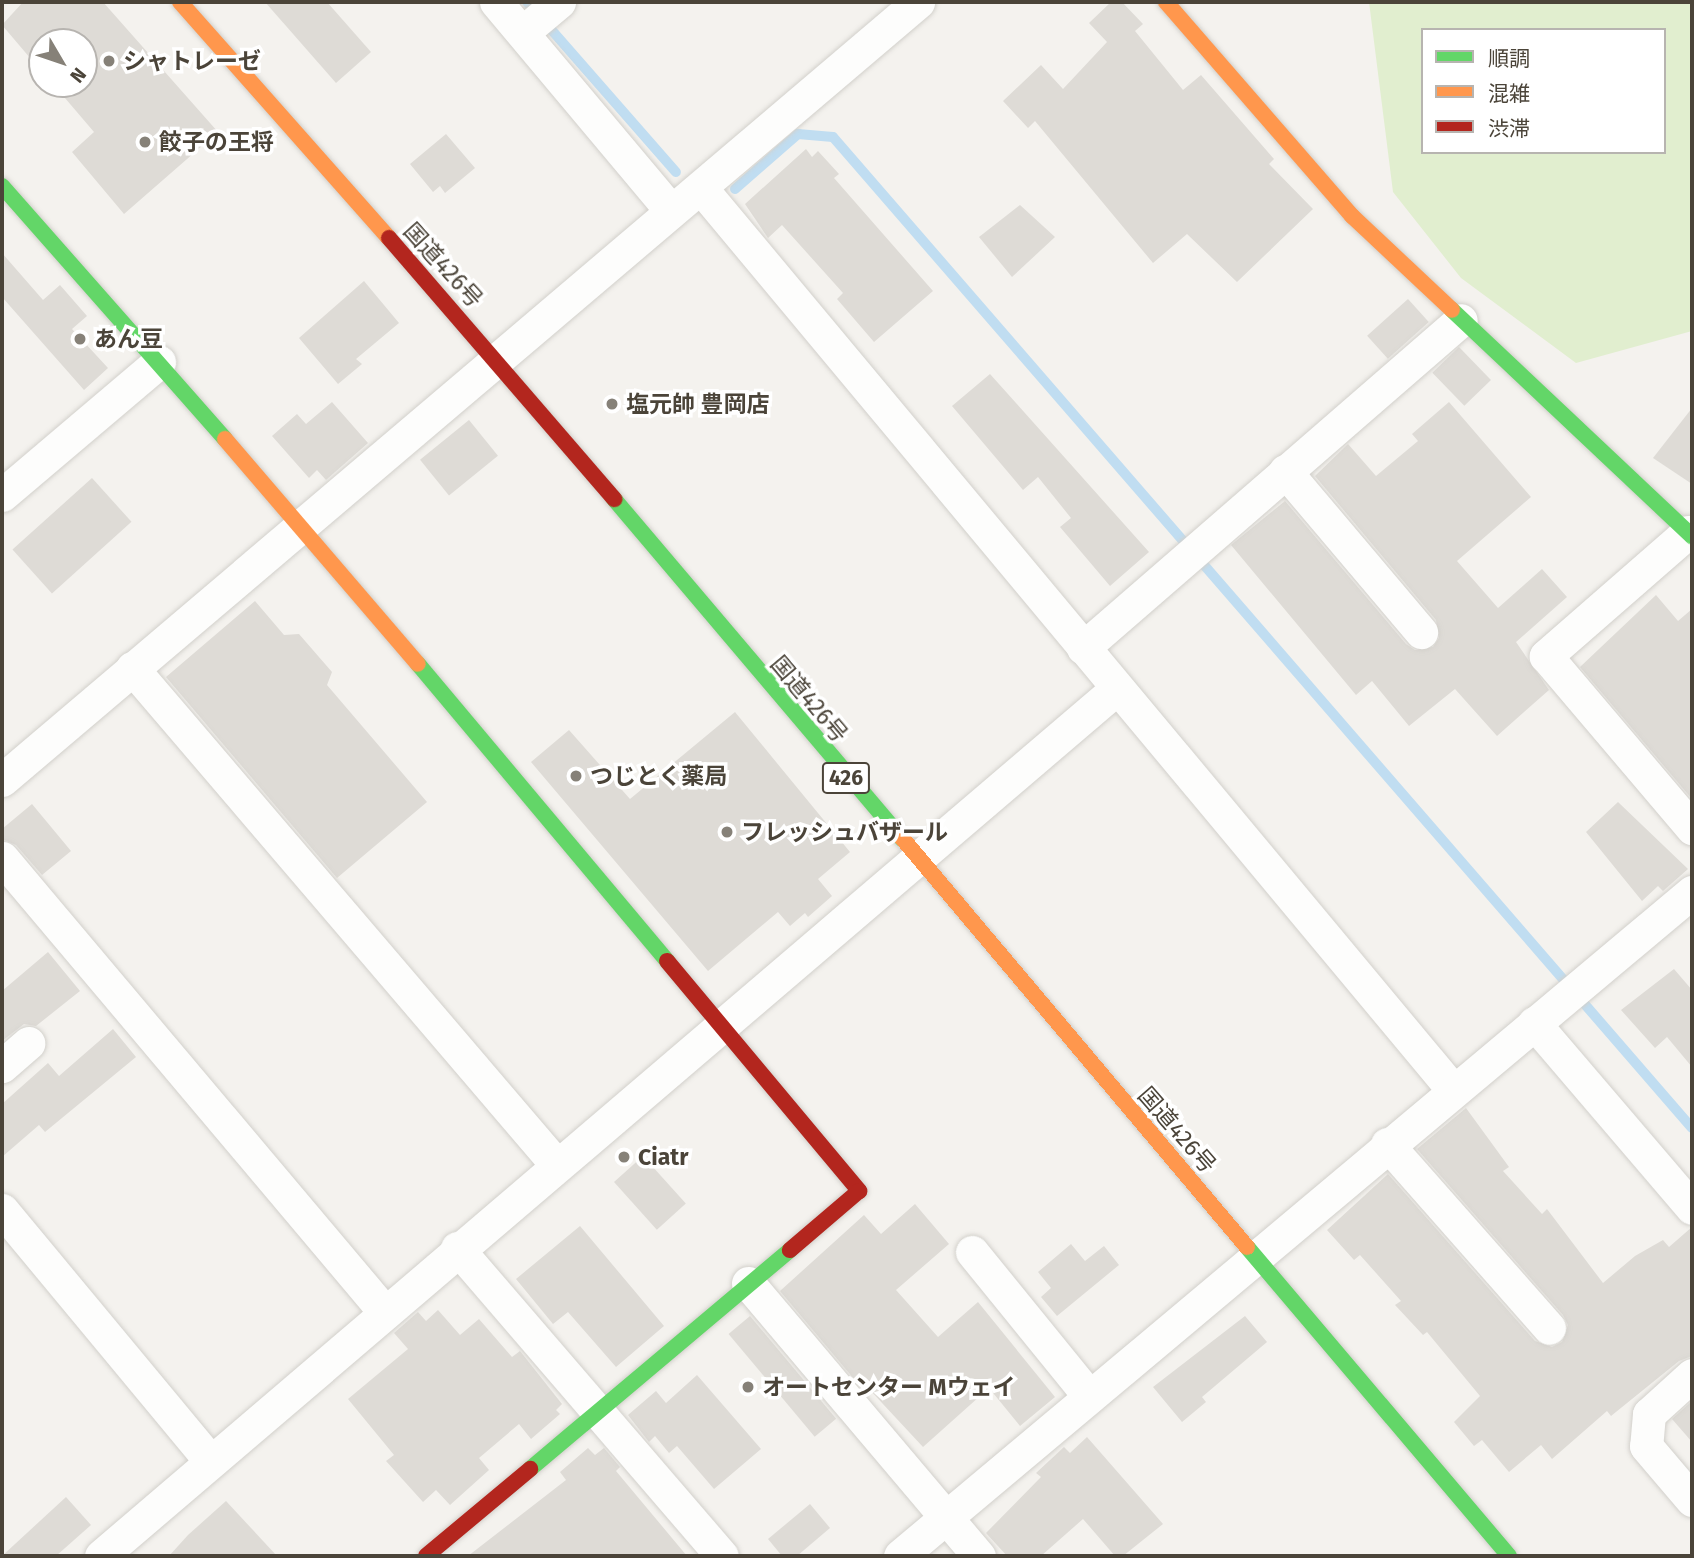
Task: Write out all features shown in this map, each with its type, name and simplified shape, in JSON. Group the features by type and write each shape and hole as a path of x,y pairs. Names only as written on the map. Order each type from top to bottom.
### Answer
{"main road":[{"name":"国道426号","path":"180,2 495,358 913,858 1254,1254 1509,1556"},
{"path":"1166,2 1326,188 1461,320 1690,534"},
{"path":"2,186 300,523 859,1191 596,1409 426,1556"}],"street":[{"path":"496,2 669,208"},
{"path":"523,32 559,2"},
{"path":"2,780 669,208 701,188 918,2"},
{"path":"701,188 1115,690 1453,1090"},
{"path":"1083,648 1461,320"},
{"path":"2,495 159,362"},
{"path":"1284,471 1420,632"},
{"path":"1690,534 1546,656 1692,828"},
{"path":"132,668 555,1163"},
{"path":"101,1556 209,1459 555,1163 1115,690"},
{"path":"2,858 383,1310"},
{"path":"900,1556 1254,1254 1692,892"},
{"path":"1544,1015 1692,1208"},
{"path":"2,1066 28,1043"},
{"path":"1388,1144 1549,1328"},
{"path":"2,1210 209,1459"},
{"path":"457,1248 722,1556"},
{"path":"972,1252 1088,1396"},
{"path":"748,1283 979,1556"},
{"path":"1692,1375 1649,1414 1646,1446 1692,1500"}],"green space":[{"path":"1369,2 1692,2 1692,331 1576,363 1461,278 1393,192"}],"building":[{"path":"23,2 103,2 218,132 124,214 72,152 94,132 65,98 98,98 98,28 28,28 28,56 2,25"},
{"path":"265,2 327,2 371,52 336,83"},
{"path":"1111,2 1122,2 1143,24 1135,31 1183,90 1201,75 1274,159 1269,164 1313,209 1237,282 1187,234 1153,263 1035,121 1028,128 1003,101 1041,65 1063,89 1107,42 1089,23"},
{"path":"446,134 475,168 445,193 440,186 433,192 410,164"},
{"path":"806,149 812,157 818,151 839,174 834,178 933,291 874,342 837,299 843,293 782,225 768,238 745,204"},
{"path":"1020,205 1055,237 1012,277 979,237"},
{"path":"2,253 43,300 60,285 87,316 72,329 108,368 84,390 2,297"},
{"path":"364,281 399,323 356,359 362,364 338,384 299,338"},
{"path":"1408,299 1429,322 1388,359 1367,336"},
{"path":"1459,347 1491,380 1464,406 1432,373"},
{"path":"990,374 1149,552 1110,586 1060,527 1071,518 1038,477 1023,490 952,406"},
{"path":"332,402 368,443 326,480 317,470 309,478 272,436 297,414 306,424"},
{"path":"1449,402 1531,497 1457,561 1498,608 1542,569 1567,597 1516,642 1549,690 1497,736 1455,689 1409,726 1372,681 1356,695 1231,545 1285,501 1406,644 1415,650 1433,647 1439,638 1436,620 1315,476 1348,444 1376,476 1418,441 1412,434"},
{"path":"1692,408 1692,484 1653,458"},
{"path":"469,420 498,456 449,495 420,460"},
{"path":"92,478 131,522 52,593 12,550"},
{"path":"1656,595 1678,621 1692,609 1692,799 1580,667"},
{"path":"255,601 284,635 299,634 332,672 327,685 427,802 337,878 166,677"},
{"name":"フレッシュバザール","path":"735,712 850,852 818,879 832,896 808,917 805,913 790,926 778,912 708,971 531,762 569,730 630,799"},
{"path":"1618,802 1688,869 1663,891 1658,886 1642,901 1586,832"},
{"path":"32,804 71,851 42,875 16,845 2,839 2,829"},
{"path":"48,952 80,991 36,1026 24,1024 2,1041 2,991"},
{"path":"1674,969 1692,990 1692,1067 1667,1037 1655,1048 1621,1010"},
{"path":"113,1029 136,1057 45,1132 39,1125 2,1157 2,1104 48,1063 59,1076"},
{"path":"1466,1108 1509,1167 1503,1171 1542,1214 1547,1209 1603,1283 1635,1256 1663,1240 1669,1247 1692,1227 1692,1356 1679,1361 1611,1416 1607,1411 1552,1459 1541,1445 1509,1472 1482,1440 1474,1446 1454,1422 1480,1396 1427,1332 1423,1335 1395,1305 1401,1301 1360,1255 1354,1260 1327,1230 1388,1174 1535,1341 1552,1347 1562,1342 1568,1325 1563,1315 1417,1149"},
{"path":"643,1156 686,1204 657,1230 614,1182"},
{"path":"915,1204 949,1244 896,1290 938,1337 978,1302 1055,1397 1020,1426 989,1388 923,1447 869,1389 865,1392 780,1291 864,1215 881,1234"},
{"path":"580,1226 664,1326 616,1367 568,1312 553,1324 516,1279"},
{"path":"1071,1244 1085,1261 1104,1246 1119,1265 1057,1316 1041,1297 1051,1288 1038,1272"},
{"path":"438,1310 460,1335 479,1319 512,1357 520,1351 562,1404 556,1410 560,1414 531,1439 519,1424 479,1458 489,1470 450,1505 436,1490 423,1502 386,1461 394,1455 348,1399 408,1349 394,1333 418,1312 426,1321"},
{"path":"750,1316 836,1419 815,1437 729,1334"},
{"path":"1245,1316 1267,1342 1202,1397 1206,1402 1182,1422 1153,1387"},
{"path":"697,1375 761,1449 714,1489 677,1446 669,1453 655,1436 649,1442 628,1415 656,1391 666,1403"},
{"path":"1692,1401 1692,1442 1672,1419"},
{"path":"1087,1437 1163,1524 1123,1556 1115,1556 1083,1519 1041,1556 1007,1556 986,1533 1041,1477 1036,1473 1064,1447 1070,1453"},
{"path":"588,1448 595,1455 604,1448 620,1467 616,1471 687,1556 468,1556 566,1480 560,1472"},
{"path":"66,1497 91,1525 56,1556 2,1556"},
{"path":"226,1501 277,1556 169,1556 188,1535"},
{"path":"810,1504 830,1528 797,1556 782,1556 768,1539"}],"waterway":[{"path":"527,2 676,172"},
{"path":"735,189 798,134 833,137 1692,1128"}],"traffic: fast":[{"path":"2,186 225,439"},
{"path":"1452,310 1692,536"},
{"path":"614,499 902,838"},
{"path":"418,664 667,961"},
{"path":"1247,1247 1509,1556"},
{"path":"530,1469 790,1250"}],"traffic: slow":[{"path":"180,2 389,238"},
{"path":"1166,2 1352,216 1452,310"},
{"path":"225,439 418,664"},
{"path":"902,838 1247,1247"}],"traffic: jam":[{"path":"389,238 614,499"},
{"path":"667,961 859,1191 790,1250"},
{"path":"426,1556 530,1469"}],"place":[{"name":"シャトレーゼ","path":"109,61"},
{"name":"餃子の王将","path":"145,142"},
{"name":"あん豆","path":"80,339"},
{"name":"塩元帥 豊岡店","path":"612,404"},
{"name":"つじとく薬局","path":"576,776"},
{"name":"フレッシュバザール","path":"727,832"},
{"name":"Ciatr","path":"624,1157"},
{"name":"オートセンター Mウェイ","path":"748,1387"}]}
